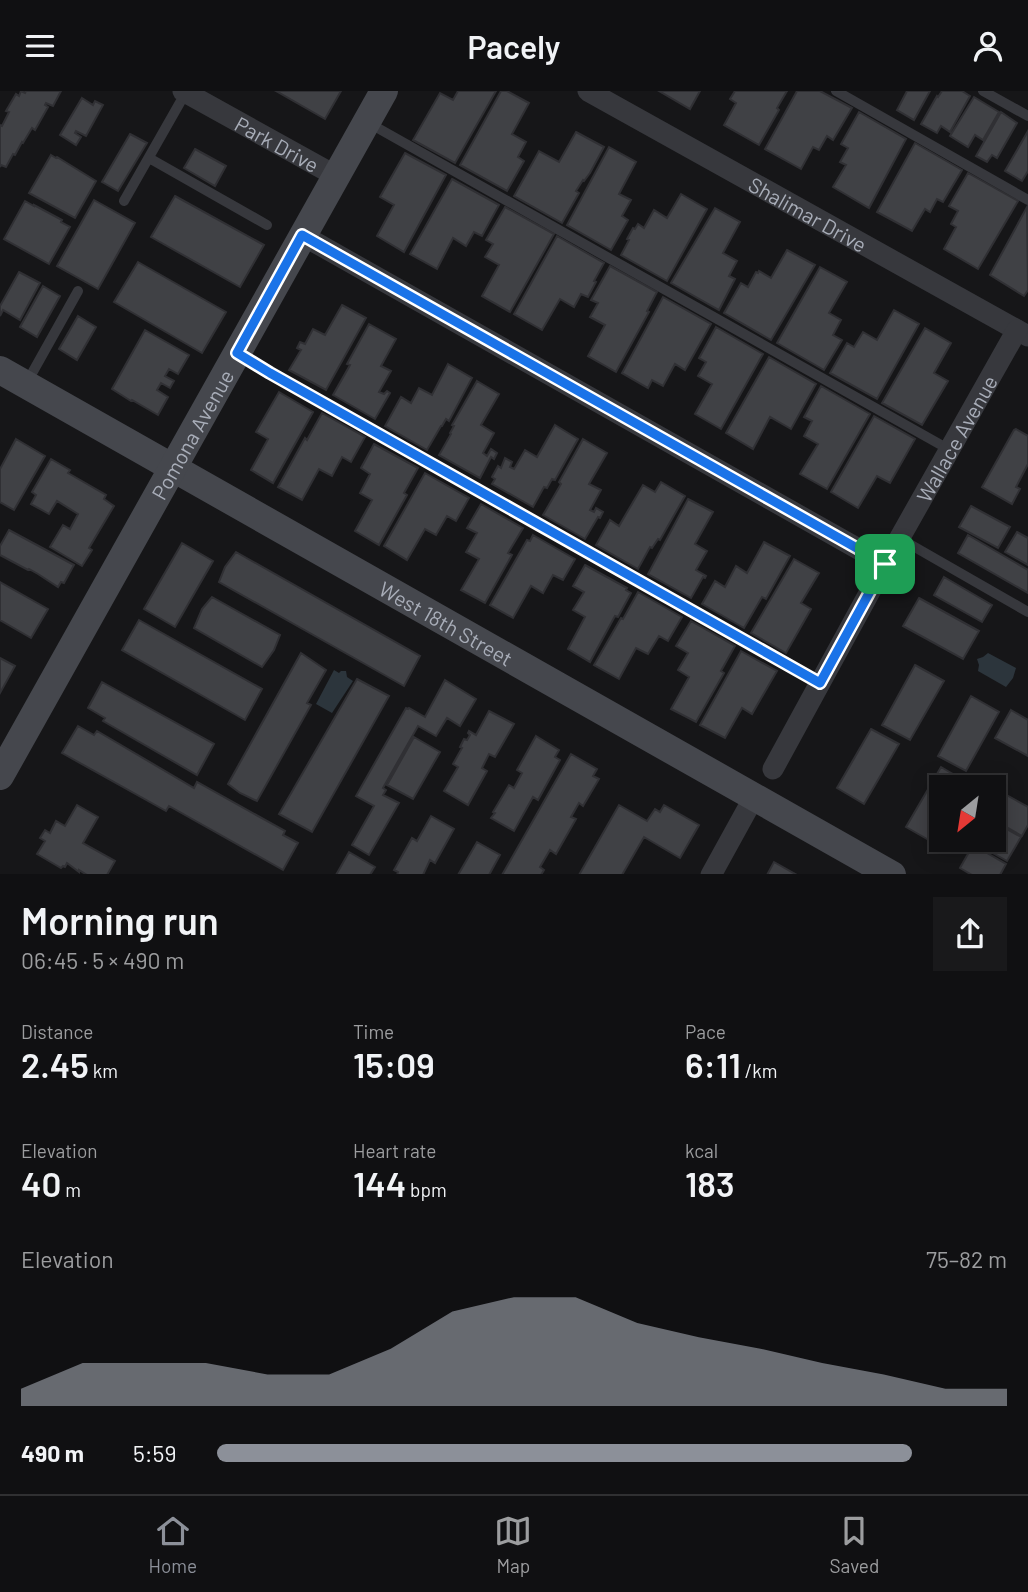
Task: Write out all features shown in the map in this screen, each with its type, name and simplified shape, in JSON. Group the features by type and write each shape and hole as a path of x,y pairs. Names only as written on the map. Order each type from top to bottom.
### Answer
{"street":[{"name":"Pomona Avenue","path":"0,776 384,91"},
{"name":"Shalimar Drive","path":"588,91 1023,333"},
{"name":"Park Drive","path":"184,92 336,176"},
{"path":"302,235 885,564"},
{"name":"Wallace Avenue","path":"773,769 950,450 1023,333"},
{"name":"West 18th Street","path":"0,370 892,874"},
{"path":"711,874 754,797"}],"lane":[{"path":"836,91 1028,200"},
{"path":"983,91 1028,117"},
{"path":"124,201 184,92"},
{"path":"367,122 950,450"},
{"path":"149,158 267,225"},
{"path":"26,384 78,291"},
{"path":"237,353 820,683"},
{"path":"900,538 1028,612"}],"shaded area":[{"path":"988,653 1016,668 1006,687 978,671 977,659"},
{"path":"334,670 339,673 346,671 347,677 353,681 332,713 316,704"}],"building":[{"path":"21,91 61,91 53,106 46,103 48,107 35,130 32,128 6,167 0,167 0,125 2,126 9,112 6,111 16,94 19,96"},
{"path":"276,91 341,91 325,119"},
{"path":"458,91 496,91 455,163 413,140 440,93 453,100"},
{"path":"501,91 507,91 529,103 512,134 526,142 518,157 524,161 507,191 460,165"},
{"path":"659,91 700,91 690,109"},
{"path":"735,91 787,91 759,145 724,125 736,103 730,99"},
{"path":"797,91 820,91 852,108 833,140 827,136 819,150 813,147 801,169 765,149"},
{"path":"907,91 930,91 914,120 897,110"},
{"path":"942,91 962,91 970,96 950,132 941,126 937,133 921,124"},
{"path":"974,97 999,112 983,140 975,135 968,147 950,136"},
{"path":"82,98 93,105 95,101 103,105 86,136 76,131 81,137 76,145 60,135"},
{"path":"859,112 906,139 869,208 833,187 846,165 840,162 848,148 841,144"},
{"path":"1001,112 1017,123 997,158 992,155 987,162 976,156"},
{"path":"1028,131 1028,171 1022,181 1005,171"},
{"path":"576,132 604,147 590,173 576,191 579,193 562,223 514,196 539,151 559,162"},
{"path":"130,134 147,143 118,191 102,182"},
{"path":"915,143 962,170 943,202 937,199 930,212 925,209 912,231 877,212"},
{"path":"609,147 636,162 619,194 631,200 622,216 628,220 611,250 567,225"},
{"path":"195,149 226,166 215,186 184,168"},
{"path":"405,153 446,175 404,252 377,236 394,205 380,197"},
{"path":"51,155 96,181 75,218 29,193"},
{"path":"968,173 1018,201 978,269 944,249 956,227 951,224 958,211 949,206"},
{"path":"452,179 499,205 482,236 474,232 466,246 453,238 437,269 410,254"},
{"path":"681,194 707,209 667,281 621,255 633,228 638,224 644,228 654,210 667,218"},
{"path":"175,196 264,245 240,287 151,237"},
{"path":"94,200 135,223 98,289 57,266"},
{"path":"25,201 70,227 49,264 4,239"},
{"path":"505,207 554,234 510,312 482,296 499,265 485,257 493,244 486,240"},
{"path":"1027,207 1028,290 1024,296 990,275"},
{"path":"715,208 740,222 723,253 737,261 729,276 735,279 719,310 671,283"},
{"path":"557,236 604,263 588,297 581,294 574,307 560,299 542,330 514,314"},
{"path":"787,250 815,265 771,340 724,313 741,283 748,287 759,271 771,278"},
{"path":"138,262 226,312 202,353 114,302"},
{"path":"610,266 657,292 616,372 588,356 605,325 590,317 598,303 591,300"},
{"path":"820,267 847,282 829,313 841,320 833,335 842,340 824,370 777,343"},
{"path":"19,272 40,283 20,320 3,310 0,316 0,306"},
{"path":"43,286 60,296 37,337 20,327"},
{"path":"663,297 711,324 685,370 675,364 663,386 652,380 648,388 622,373"},
{"path":"342,305 366,318 326,390 289,370 301,350 297,348 300,342 305,344 313,329 325,335"},
{"path":"894,310 919,324 877,399 830,373 847,343 854,347 863,332 877,340"},
{"path":"78,316 96,327 77,360 59,349"},
{"path":"369,324 396,339 381,366 391,371 379,392 390,393 375,419 333,395"},
{"path":"716,327 763,354 721,429 695,414 712,384 698,376 706,362 699,358"},
{"path":"925,328 951,343 934,373 948,381 922,425 882,403"},
{"path":"145,330 189,355 178,374 169,369 165,376 174,381 170,388 161,383 157,390 168,397 158,415 112,389"},
{"path":"769,357 816,384 791,429 770,417 753,449 726,433"},
{"path":"448,364 472,378 449,421 446,419 427,450 385,426 401,397 411,403 419,388 432,395"},
{"path":"477,381 499,394 481,425 494,433 483,453 487,456 491,449 497,453 494,459 491,457 480,478 439,455 451,434 452,425"},
{"path":"821,386 870,414 827,489 800,474 818,444 804,436 812,421 804,417"},
{"path":"279,392 313,412 273,483 251,470 268,439 256,432"},
{"path":"322,413 365,437 351,462 342,457 332,476 319,469 302,500 278,487"},
{"path":"874,416 915,439 890,483 877,476 858,508 831,492"},
{"path":"555,425 578,439 555,480 552,479 547,488 544,487 533,507 492,484 495,479 492,477 498,466 501,468 505,458 512,462 510,467 514,469 525,450 537,457"},
{"path":"1016,429 1028,436 1028,464 1016,487 1020,489 1012,504 982,487"},
{"path":"16,439 45,456 14,510 0,502 0,469"},
{"path":"583,439 607,453 589,484 601,490 590,510 594,512 596,508 603,512 585,539 543,515"},
{"path":"374,444 418,468 404,493 407,495 379,545 355,531 372,500 360,493 370,474 361,468"},
{"path":"51,459 70,470 68,473 106,495 104,499 114,506 89,548 92,550 82,566 50,547 63,525 70,529 78,514 57,501 49,514 31,504 36,495 32,492"},
{"path":"425,473 469,498 456,521 447,516 436,535 425,529 407,560 384,546"},
{"path":"661,482 685,496 660,540 650,547 638,569 596,545 610,520 619,526 643,485 655,492"},
{"path":"688,499 713,512 695,544 707,551 696,570 706,576 691,598 648,574"},
{"path":"481,504 523,528 508,553 512,555 485,603 461,590 479,559 466,552 477,533 467,528"},
{"path":"971,506 1010,527 998,548 959,527"},
{"path":"9,530 74,565 64,583 61,582 58,587 0,555 0,546"},
{"path":"1017,532 1028,538 1028,565 1005,552"},
{"path":"533,535 575,559 563,580 553,575 543,593 531,586 513,618 490,605 527,540 530,541"},
{"path":"968,535 1028,570 1028,593 958,553"},
{"path":"764,542 790,556 766,599 762,597 744,628 702,604 715,581 725,587 736,566 747,573"},
{"path":"182,543 213,561 175,627 144,609"},
{"path":"236,552 420,656 404,686 219,582 225,567"},
{"path":"794,559 819,573 801,603 811,609 786,653 751,633"},
{"path":"585,565 627,588 631,593 590,662 568,649 585,617 573,610 584,592 573,586"},
{"path":"944,577 992,605 982,622 934,595"},
{"path":"0,582 48,609 31,638 0,620"},
{"path":"638,592 682,617 668,641 659,636 648,654 636,648 619,679 594,665"},
{"path":"212,597 280,635 274,650 262,667 194,628 202,609"},
{"path":"919,598 979,631 963,659 903,626"},
{"path":"139,620 262,689 245,720 122,650"},
{"path":"691,621 735,646 721,671 724,673 696,722 671,709 689,677 678,670 688,653 676,646"},
{"path":"741,651 777,671 752,714 742,708 725,738 700,725"},
{"path":"301,653 326,670 307,703 311,705 257,801 228,784"},
{"path":"0,658 15,666 0,693"},
{"path":"915,665 944,681 910,740 882,725"},
{"path":"357,679 389,696 312,832 279,814"},
{"path":"445,680 476,699 460,726 447,718 436,736 418,726 383,788 386,790 383,795 399,803 369,855 352,845 374,806 356,796 406,708 425,717"},
{"path":"102,682 214,744 197,775 103,721 105,718 88,708"},
{"path":"971,696 999,712 966,771 938,756"},
{"path":"1011,710 1028,720 1028,756 995,738"},
{"path":"489,711 514,724 495,757 489,754 482,768 487,771 468,805 444,791 458,767 453,764 464,739 467,740 469,731 476,735"},
{"path":"78,726 94,735 97,731 194,788 197,782 285,831 283,835 298,843 283,870 169,806 166,811 62,753"},
{"path":"871,729 899,744 864,804 837,788"},
{"path":"536,736 559,750 555,757 560,760 538,800 533,797 514,831 491,818 509,785 514,788 522,773 517,770"},
{"path":"414,737 440,752 413,799 387,785"},
{"path":"571,754 597,769 593,776 599,779 583,806 579,803 571,817 576,819 556,854 550,850 540,867 544,870 542,874 503,874"},
{"path":"941,767 954,775 936,775"},
{"path":"929,788 929,840 906,827"},
{"path":"1006,795 1028,807 1028,825 1022,836 1006,827"},
{"path":"77,805 98,817 83,843 115,861 108,874 85,874 67,863 61,868 37,854 45,841 40,838 45,830 50,833 56,821 65,826"},
{"path":"619,805 647,821 655,809 660,812 664,805 699,825 680,858 644,837 623,874 580,874"},
{"path":"431,816 454,829 435,863 430,860 423,874 397,874 394,870 412,838 417,841"},
{"path":"1006,829 1021,837 1007,861 991,852 1006,852"},
{"path":"477,842 500,855 490,874 459,874"},
{"path":"349,852 375,867 371,874 337,874"},
{"path":"969,852 985,852 1006,864 1001,874 970,874 960,868"},
{"path":"774,862 795,874 768,874"}],"route":[{"path":"302,235 885,564 820,683 237,353 302,235"}]}
